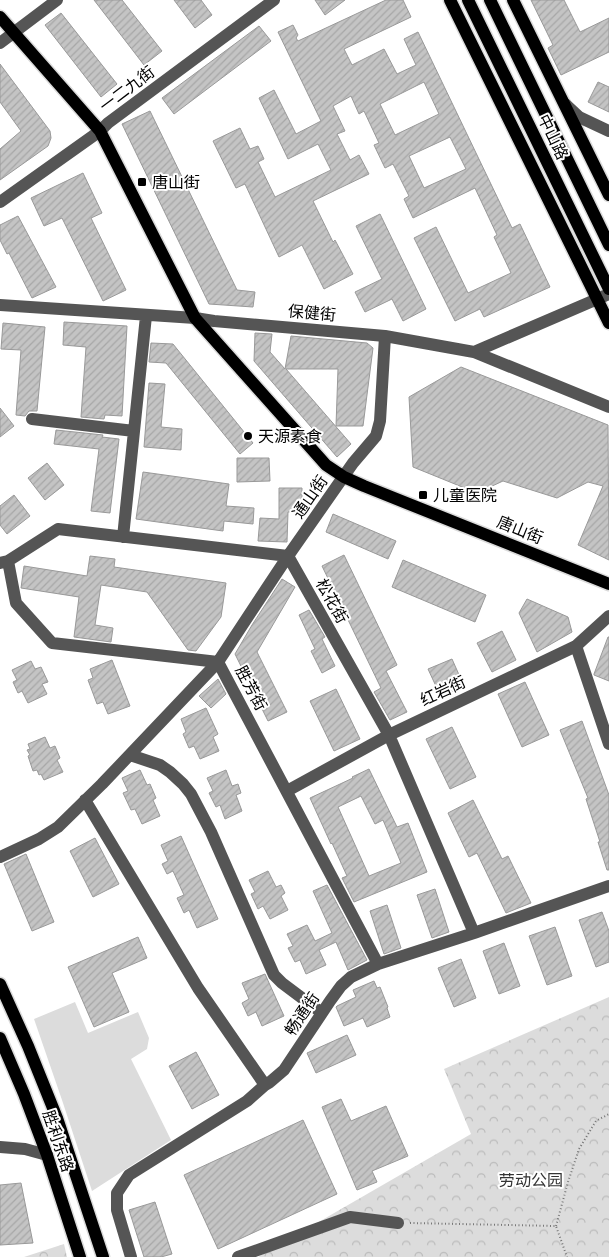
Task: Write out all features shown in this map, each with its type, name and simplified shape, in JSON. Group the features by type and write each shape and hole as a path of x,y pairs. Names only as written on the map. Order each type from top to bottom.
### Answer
{"main road":[{"path":"450,0 609,323"},
{"name":"中山路","path":"468,0 609,289"},
{"name":"中山路","path":"490,0 609,245"},
{"path":"513,0 609,195"},
{"name":"唐山街","path":"0,16 100,131 195,318 326,465 344,477 609,584"},
{"path":"0,984 28,1046 54,1111 103,1257"},
{"name":"胜利东路","path":"0,1038 47,1155 80,1257"}],"street":[{"path":"0,43 58,0"},
{"name":"一二九街","path":"0,202 100,131 108,123 274,0"},
{"path":"565,104 579,117 609,131"},
{"path":"474,352 609,294"},
{"name":"保健街","path":"0,305 195,318 385,336 474,352 609,407"},
{"path":"124,537 146,316"},
{"name":"通山街","path":"0,857 39,839 58,827 130,755 218,662 288,556 353,463 376,436 380,421 385,336"},
{"path":"32,419 134,431"},
{"path":"4,562 58,529 288,556"},
{"name":"松花街","path":"288,556 389,735 474,933"},
{"name":"胜芳街","path":"4,562 16,603 52,644 218,662 378,964"},
{"name":"红岩街","path":"287,791 389,735 576,646 609,616"},
{"path":"576,646 609,744"},
{"path":"130,755 160,765 183,784 191,794 211,832 274,975 288,988 322,1013"},
{"path":"85,800 198,988 265,1085"},
{"name":"畅通街","path":"131,1257 117,1210 116,1193 129,1175 247,1101 284,1070 330,1001 351,976 378,964 609,886"},
{"path":"0,1147 47,1155"},
{"path":"238,1257 350,1217 398,1223"}],"path":[{"path":"567,1257 556,1226 579,1148 596,1121 609,1114"},
{"path":"398,1223 556,1226"}],"green space":[{"name":"劳动公园","path":"609,997 609,1257 258,1257 471,1134 444,1069"},
{"path":"75,1002 88,1033 138,1012 149,1038 147,1049 131,1059 171,1140 92,1191 34,1019"},
{"path":"64,1244 67,1257 24,1257"}],"building":[{"path":"94,0 122,0 162,51 144,65"},
{"path":"174,0 201,0 212,15 195,28"},
{"path":"315,0 345,0 325,15"},
{"path":"386,0 403,0 411,17 344,49 352,65 384,49 397,74 416,65 404,39 418,32 512,228 520,224 550,287 484,317 480,309 455,321 414,238 436,227 468,293 511,273 494,237 497,235 475,188 413,218 404,199 409,196 393,164 385,168 374,145 379,143 364,111 359,114 351,96 333,106 345,131 337,134 350,160 359,155 369,174 313,201 333,242 335,240 353,274 324,289 302,245 279,257 245,184 236,188 213,141 240,128 250,149 258,146 264,159 258,162 275,197 331,170 318,144 288,159 259,98 274,90 296,134 321,121 278,32 293,25 298,35 296,38 298,41","holes":["424,82 439,114 395,135 380,104","450,137 466,169 424,188 409,156"]},
{"path":"531,0 564,0 580,32 609,18 609,52 561,75 548,48 553,45"},
{"path":"61,13 117,84 101,97 45,25"},
{"path":"259,26 271,41 174,114 162,98"},
{"path":"0,64 50,131 51,138 48,146 0,180 0,149 21,131 0,102"},
{"path":"598,82 609,87 609,112 588,102"},
{"path":"150,111 237,290 255,292 253,307 209,304 122,124"},
{"path":"83,173 102,213 91,218 126,290 103,301 62,218 44,226 31,198"},
{"path":"380,214 426,309 403,321 392,299 365,312 355,292 382,279 356,226"},
{"path":"18,216 56,287 32,298 9,253 7,254 0,240 0,225"},
{"path":"64,322 127,326 122,416 105,415 104,419 81,417 86,347 63,345"},
{"path":"3,323 45,327 37,411 29,411 25,416 16,415 21,350 1,349"},
{"path":"255,333 272,334 270,352 285,369 291,336 367,343 373,348 363,426 336,426 338,369 286,369 351,444 337,457 254,361"},
{"path":"151,343 173,344 253,443 240,454 166,363 149,362"},
{"path":"461,367 608,425 609,560 578,545 603,486 588,482 557,498 503,481 477,493 413,467 409,397"},
{"path":"149,383 165,384 161,427 182,429 181,450 144,447"},
{"path":"0,408 14,426 0,437"},
{"path":"56,430 103,435 102,437 119,439 110,513 91,511 99,449 54,444"},
{"path":"237,458 269,458 270,481 237,482"},
{"path":"47,463 64,485 45,500 28,478"},
{"path":"143,472 229,484 226,506 254,508 253,524 224,521 223,531 136,519"},
{"path":"279,488 302,488 302,511 288,512 287,542 258,541 260,518 279,519"},
{"path":"14,495 30,516 7,534 0,525 0,506"},
{"path":"333,514 396,541 388,559 326,532"},
{"path":"344,555 397,665 386,671 407,712 390,720 374,692 381,688 322,566"},
{"path":"90,556 115,559 114,567 226,583 221,617 196,651 188,650 147,592 101,585 95,625 113,628 111,642 74,637 79,597 21,588 24,566 87,576"},
{"path":"403,560 486,595 475,622 392,587"},
{"path":"282,579 295,587 257,652 287,712 268,721 235,654"},
{"path":"527,599 568,617 572,632 537,652 519,613"},
{"path":"309,610 325,637 322,639 335,666 322,673 311,651 315,649 299,615"},
{"path":"502,631 516,660 492,672 477,643"},
{"path":"609,637 609,681 594,675"},
{"path":"452,659 464,686 441,697 428,669"},
{"path":"112,660 130,706 108,714 103,702 97,704 88,680 93,678 90,669"},
{"path":"31,661 35,669 41,667 48,682 42,684 47,694 28,703 22,691 18,693 13,682 17,680 12,670"},
{"path":"218,679 226,694 211,708 199,696"},
{"path":"525,682 549,735 522,747 498,694"},
{"path":"336,689 360,739 334,751 310,701"},
{"path":"206,708 218,734 213,737 219,751 200,759 194,746 189,748 183,734 186,732 181,719"},
{"path":"582,721 609,795 609,870 607,870 598,842 600,842 586,799 588,798 560,730"},
{"path":"452,727 476,777 450,789 426,739"},
{"path":"45,737 50,748 55,746 60,758 57,760 63,772 44,780 37,770 33,771 28,756 30,755 27,750 30,749 28,744"},
{"path":"369,769 397,827 408,823 427,872 354,902 342,878 347,876 310,798","holes":["361,796 375,824 383,820 401,863 369,876 338,807"]},
{"path":"140,770 147,785 150,784 156,798 153,800 160,816 142,824 135,809 131,810 123,793 128,791 122,778"},
{"path":"226,770 232,786 238,784 241,793 236,795 242,811 225,819 220,805 216,807 209,793 213,791 207,778"},
{"path":"473,800 502,859 508,856 531,903 506,913 477,853 469,857 448,813"},
{"path":"181,836 218,919 197,928 189,910 184,913 177,898 184,895 173,871 167,874 162,864 168,861 161,845"},
{"path":"95,838 119,884 93,897 70,851"},
{"path":"26,854 54,922 32,931 4,864"},
{"path":"268,871 276,887 281,885 285,893 281,896 288,910 270,919 263,906 258,909 251,894 255,892 249,880"},
{"path":"327,885 367,960 348,970 336,942 319,950 326,965 306,974 300,960 295,962 288,948 293,946 287,934 307,925 315,941 332,933 313,891"},
{"path":"435,889 449,932 432,938 417,895"},
{"path":"387,905 401,948 384,954 370,911"},
{"path":"602,912 609,931 609,962 596,967 579,920"},
{"path":"555,927 572,976 547,985 529,936"},
{"path":"138,937 147,958 112,973 129,1012 94,1027 68,967"},
{"path":"504,943 520,986 499,994 483,951"},
{"path":"461,959 476,998 454,1007 438,968"},
{"path":"265,974 284,1016 262,1026 256,1012 248,1016 242,1003 249,999 242,983"},
{"path":"374,981 377,988 380,987 390,1017 367,1027 363,1018 344,1026 336,1007 356,997 353,990"},
{"path":"347,1035 356,1055 316,1073 307,1053"},
{"path":"196,1052 219,1095 192,1109 169,1066"},
{"path":"341,1099 351,1121 386,1106 408,1156 372,1171 377,1182 357,1190 322,1107"},
{"path":"303,1120 337,1194 218,1249 184,1175"},
{"path":"21,1183 33,1243 0,1245 0,1185"},
{"path":"155,1202 172,1254 161,1257 144,1257 129,1210"}],"place":[{"name":"唐山街","path":"142,182"},
{"name":"天源素食","path":"248,436"},
{"name":"儿童医院","path":"423,495"}]}
